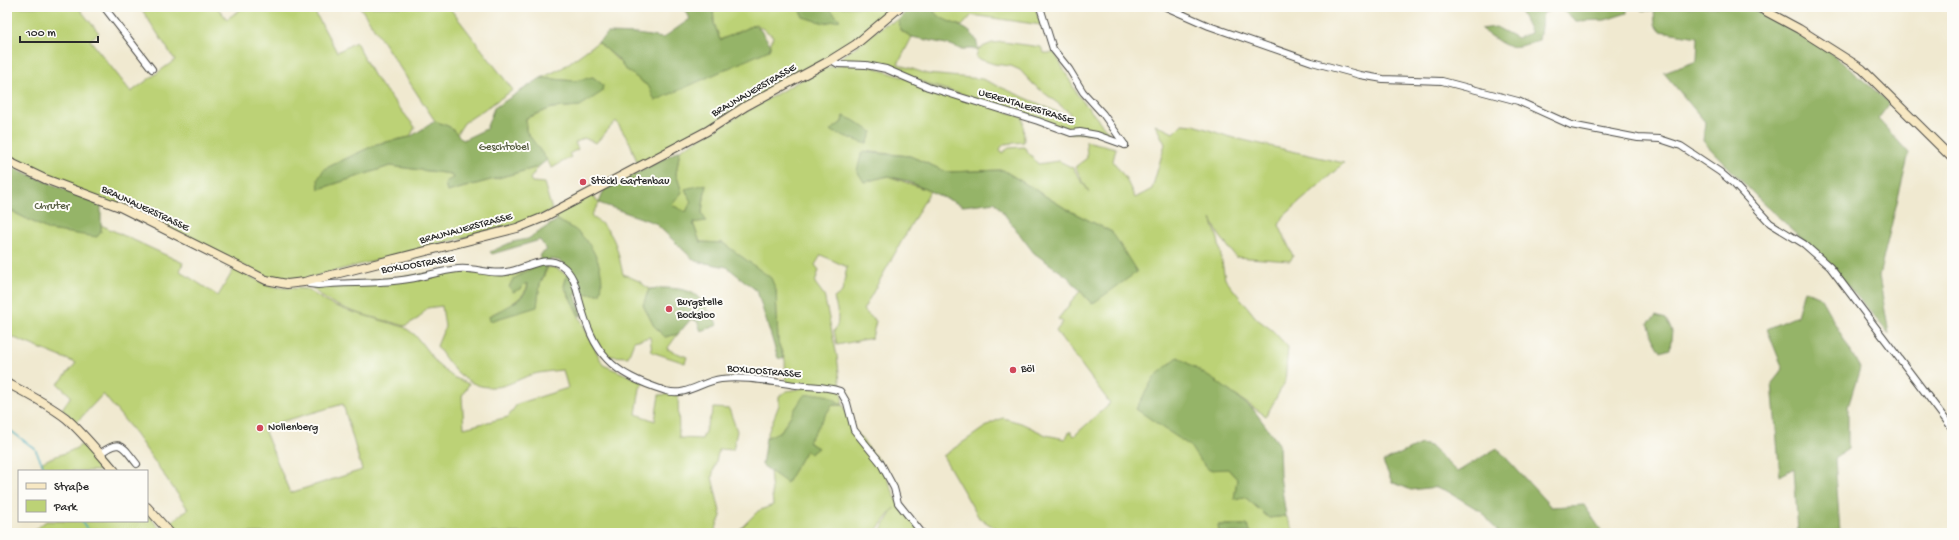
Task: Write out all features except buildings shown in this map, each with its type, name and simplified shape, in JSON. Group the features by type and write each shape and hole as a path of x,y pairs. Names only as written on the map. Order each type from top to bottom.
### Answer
{"street":[{"path":"104,7 152,69"},
{"name":"BRAUNAUERSTRASSE","path":"7,161 45,179 120,208 266,280 287,284 308,282 510,230 542,218 707,131 746,106 831,60 855,45 900,7"},
{"name":"UERENTALERSTRASSE","path":"831,60 838,64 866,65 886,69 928,87 1038,121 1071,133 1080,132 1097,135 1126,145 1103,114 1083,92 1069,69 1053,49 1040,7"},
{"path":"1166,7 1209,26 1326,66 1360,75 1383,79 1442,81 1518,101 1571,126 1638,138 1660,139 1681,146 1720,172 1734,184 1770,223 1804,244 1830,267 1952,428"},
{"path":"1758,7 1799,29 1862,69 1952,158"},
{"name":"BOXLOOSTRASSE","path":"308,282 309,284 318,285 398,280 463,269 504,273 538,262 554,262 565,268 574,280 589,332 597,348 613,366 632,377 672,392 689,391 713,380 726,378 770,380 799,386 817,386 840,391 847,404 854,430 880,462 894,488 898,503 922,533"},
{"path":"7,383 38,399 58,412 75,427 114,470"},
{"path":"100,454 114,444 119,444 137,464"},
{"path":"148,508 170,533"}],"green space":[{"path":"7,7 78,7 99,33 90,40 131,92 175,60 140,7 217,7 227,19 244,7 312,7 337,52 356,42 373,75 415,127 410,137 377,144 324,169 319,189 390,166 451,174 453,178 446,185 447,192 538,167 530,179 532,182 544,183 552,210 529,221 296,281 277,281 7,158"},
{"path":"360,7 449,7 513,90 464,123 457,134 450,127 435,121"},
{"path":"684,7 713,7 714,23 720,40 756,24 771,45 769,50 655,101 649,87 624,68 618,59 598,42 608,33 637,34 663,38 690,19"},
{"path":"713,7 896,7 847,47 639,167 630,143 616,121 596,143 584,138 575,143 578,149 569,154 571,157 552,168 526,131 526,118 552,108 580,106 593,77 575,81 541,78 562,68 598,42 649,87 769,50 773,36 756,24 720,40 714,23"},
{"path":"798,7 832,7 830,9 840,20 824,23 803,17"},
{"path":"909,7 938,7 934,12 940,17 967,30 973,35 978,49 960,49 951,45 912,37 900,30 899,20"},
{"path":"938,7 1035,7 1041,25 972,15 962,26 940,19 934,12"},
{"path":"1518,7 1627,7 1627,13 1605,20 1576,21 1560,8 1543,13 1539,40 1513,47 1503,44 1481,29 1496,27 1517,38 1531,33"},
{"path":"1642,7 1749,7 1819,43 1890,103 1878,119 1909,153 1879,276 1889,334 1830,265 1756,196 1703,141 1705,122 1664,73 1697,61 1698,37 1660,31 1655,24 1654,11 1641,10"},
{"path":"899,20 900,30 912,37 898,64 927,74 982,79 1069,117 1070,113 1033,84 1020,70 1011,66 994,64 976,58 978,49 992,43 1003,42 1041,47 1044,53 1055,53 1077,94 1109,133 1071,133 1025,113 930,85 889,68 839,63 838,60 884,25"},
{"path":"848,64 866,65 1023,117 1024,142 1004,144 1000,149 1002,153 1009,148 1024,147 1038,164 1059,161 1073,168 1089,192 1075,167 1087,158 1086,141 1116,148 1113,161 1126,179 1135,198 1152,189 1165,144 1155,124 1173,133 1182,124 1194,125 1230,137 1344,163 1284,216 1279,225 1293,256 1290,261 1236,257 1219,235 1211,219 1218,239 1225,279 1257,319 1272,330 1288,347 1285,382 1266,416 1178,357 1136,409 1228,469 1237,479 1236,489 1269,518 1286,516 1295,533 1251,533 1247,525 1219,525 1219,533 1003,533 979,518 943,456 991,423 1003,418 1021,423 1046,435 1065,439 1070,431 1074,436 1110,403 1056,331 1063,322 1058,319 1080,291 1092,304 1112,232 1068,210 1003,170 947,172 910,156 863,151 861,154 864,182 888,176 930,191 863,310 876,321 872,338 837,345 834,331 838,320 838,315 834,298 842,292 847,267 821,255 815,265 819,270 815,283 824,295 837,356 843,405 854,430 880,462 898,503 924,533 879,533 894,508 874,533 736,533 758,511 773,505 770,471 787,482 806,450 818,448 807,442 832,405 797,406 781,431 766,438 779,405 779,396 787,391 804,388 786,383 785,360 778,342 776,290 723,243 700,242 693,223 702,213 706,184 691,202 686,212 671,205 682,192 676,174 680,150 799,81 825,68","holes":["843,116 867,143 831,131 842,122"]},
{"name":"Geschtobel","path":"593,77 603,85 602,92 580,106 552,108 526,118 526,131 547,160 538,167 447,192 445,182 453,178 451,174 390,166 319,189 318,179 324,169 377,144 410,137 435,121 450,127 463,140 486,129 494,108 541,78 575,81"},
{"path":"843,116 853,120 872,132 867,144 830,131 842,122"},
{"path":"680,150 676,174 682,192 672,205 686,212 691,202 685,189 706,184 702,213 706,221 693,223 700,242 723,243 771,278 776,290 778,342 784,359 778,358 757,291 727,267 695,261 655,223 599,203 604,190"},
{"path":"862,152 910,156 947,172 1003,170 1068,210 1112,232 1137,272 1092,304 1068,277 1034,253 995,202 963,206 907,181 888,176 864,182 857,171"},
{"name":"Chruter","path":"7,165 101,205 101,232 97,237 49,230 7,209"},
{"path":"593,196 599,203 591,216 600,222 611,234 617,248 623,274 639,281 649,289 643,305 654,326 665,337 678,334 667,349 687,357 685,363 652,352 650,337 634,341 628,357 607,356 597,342 590,328 585,312 579,280 575,230 557,220 552,215"},
{"path":"7,209 49,230 97,236 101,232 101,225 183,263 180,271 218,296 234,269 272,287 306,289 330,304 349,311 404,327 415,335 439,366 453,377 469,384 462,396 464,428 508,417 517,404 568,388 563,370 530,375 499,387 484,387 460,375 437,346 445,327 442,306 427,308 419,318 405,326 355,312 330,302 312,287 462,270 498,275 540,264 519,275 520,289 525,284 528,284 522,295 506,307 489,316 536,307 540,284 548,267 556,268 567,275 564,286 603,365 644,382 640,388 636,414 655,421 659,395 678,393 679,438 702,439 714,408 729,409 737,431 733,450 719,449 712,477 721,516 714,533 171,533 164,527 188,509 131,428 103,394 76,423 62,409 71,396 58,384 76,363 7,335","holes":["343,404 362,470 290,493 263,427"]},
{"path":"557,220 574,229 581,235 597,258 602,277 600,294 575,294 582,316 579,315 564,286 569,268 560,261 550,259 540,284 537,307 490,321 489,316 507,307 523,295 527,290 528,284 525,284 520,289 513,292 509,287 513,279 539,264 541,254 547,250 540,240 492,254 490,252 512,242 528,239"},
{"path":"673,288 690,292 701,301 718,325 701,331 697,321 691,319 678,334 665,337 654,326 643,305 649,289"},
{"path":"1804,290 1820,297 1860,368 1848,407 1848,449 1835,458 1840,533 1798,533 1794,468 1780,476 1772,383 1783,369 1767,329 1797,316"},
{"path":"1656,316 1666,319 1672,331 1670,349 1661,352 1653,338 1648,323"},
{"path":"1178,357 1220,384 1253,409 1279,444 1280,476 1286,516 1269,518 1245,497 1234,499 1237,479 1228,469 1209,470 1197,457 1190,446 1136,409 1154,377"},
{"path":"819,394 829,396 843,405 832,405 808,442 818,448 810,454 806,450 787,483 762,465 766,438 781,431 804,395"},
{"path":"1421,444 1430,446 1457,472 1497,448 1551,507 1584,505 1603,533 1499,533 1482,512 1447,491 1436,487 1411,490 1392,482 1383,462"},
{"path":"81,445 85,447 107,470 45,470 41,463 51,458"},
{"path":"148,515 164,533 31,533 45,522 148,522"},
{"path":"1218,525 1247,525 1251,533 1219,533"}],"waterway":[{"path":"7,428 35,449 46,470"},
{"path":"82,522 91,533"}],"place":[{"name":"Stöckl Gartenbau","path":"583,182"},
{"name":"Burgstelle Bocksloo","path":"669,309"},
{"name":"Böl","path":"1013,370"},
{"name":"Nollenberg","path":"260,428"}]}
